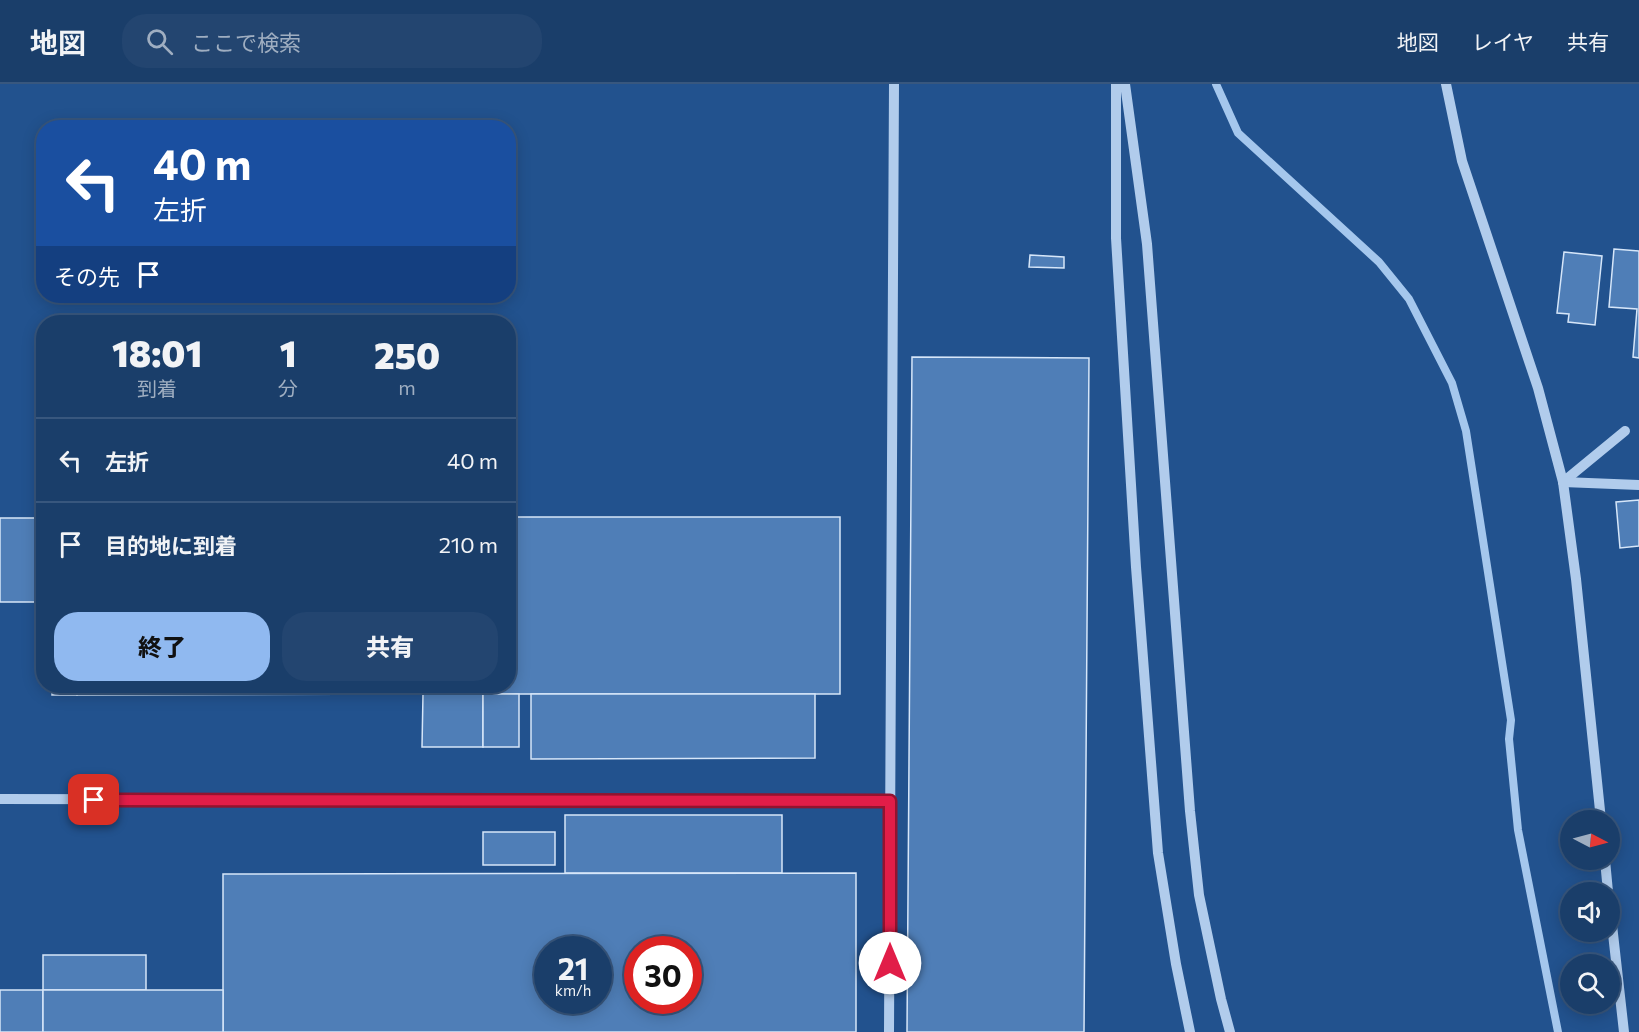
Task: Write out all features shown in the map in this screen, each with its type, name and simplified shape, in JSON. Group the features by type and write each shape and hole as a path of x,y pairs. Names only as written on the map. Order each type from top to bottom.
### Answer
{"street":[{"path":"889,1032 894,84"},
{"path":"1116,84 1116,238 1138,591 1158,853 1176,964 1190,1032"},
{"path":"1125,84 1147,244 1195,864 1201,907 1230,1032"},
{"path":"1446,84 1462,161 1538,388 1563,482 1576,579 1600,810"},
{"path":"1563,482 1625,430"},
{"path":"1563,482 1639,485"},
{"path":"0,799 890,801"},
{"path":"1614,942 1624,1032"}],"building":[{"path":"1614,249 1639,251 1639,358 1633,357 1637,309 1609,307"},
{"path":"1564,252 1602,256 1595,325 1568,322 1569,314 1557,313"},
{"path":"1030,255 1064,257 1064,268 1029,267"},
{"path":"912,357 1089,358 1084,1032 907,1032"},
{"path":"1639,500 1639,546 1620,548 1616,502"},
{"path":"516,517 840,517 840,694 423,694 516,693"},
{"path":"0,518 36,518 36,602 0,602"},
{"path":"52,693 77,693 77,695 52,695"},
{"path":"77,693 423,693 423,694 77,695"},
{"path":"423,694 483,694 483,747 422,747"},
{"path":"483,694 519,694 519,747 483,747"},
{"path":"531,694 815,694 815,758 531,759"},
{"path":"565,815 782,815 782,873 565,873"},
{"path":"483,832 555,832 555,865 483,865"},
{"path":"856,873 856,1032 223,1032 223,874"},
{"path":"43,955 146,955 146,990 43,990"},
{"path":"0,990 43,990 43,1032 0,1032"},
{"path":"43,990 223,990 223,1032 43,1032"}],"waterway":[{"path":"1216,84 1238,133 1379,262 1409,299 1452,383 1466,431 1511,720 1509,739 1518,830 1558,1032"}],"route":[{"path":"94,800 890,801 890,963"}]}
